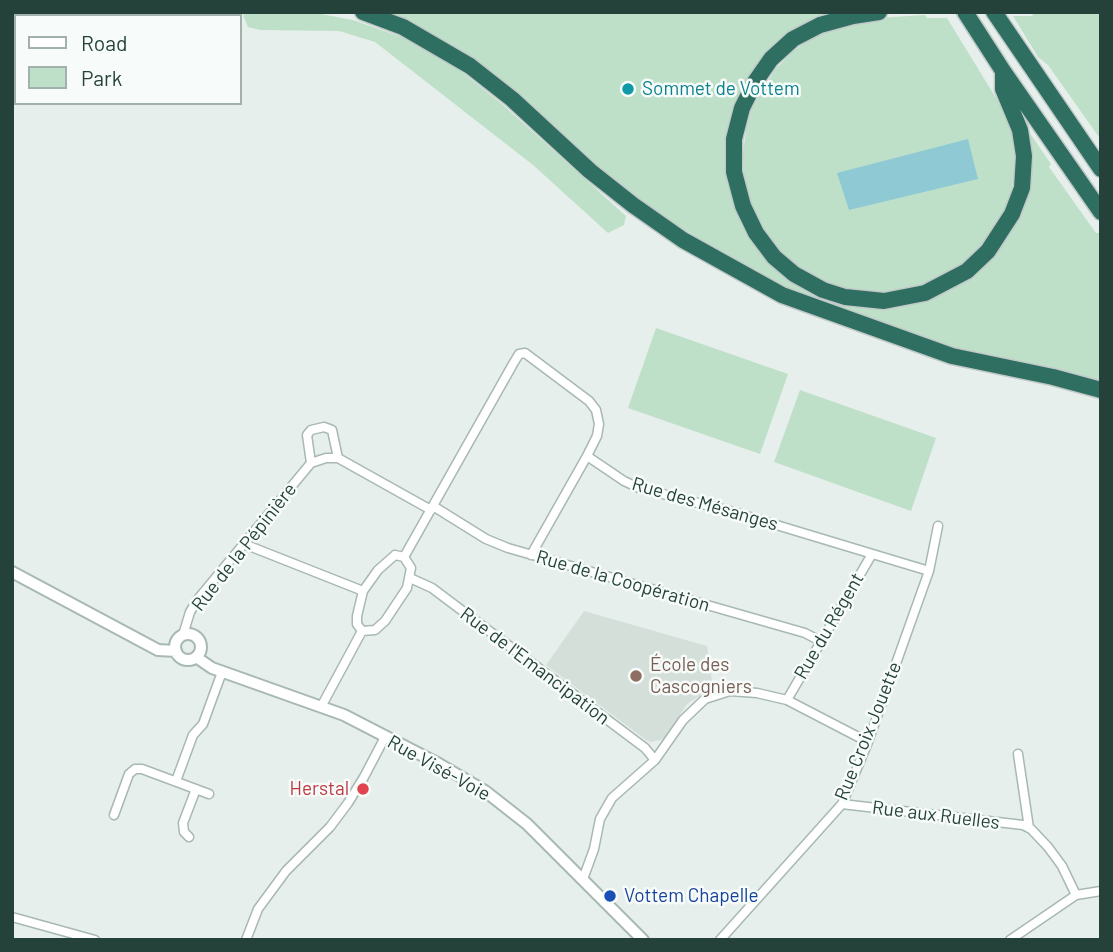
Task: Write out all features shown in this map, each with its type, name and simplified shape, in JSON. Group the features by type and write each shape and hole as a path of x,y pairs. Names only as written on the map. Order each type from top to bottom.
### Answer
{"highway":[{"path":"363,12 403,27 470,66 512,99 590,171 633,205 683,240 782,295 953,356 1101,390"},
{"path":"879,12 820,24 793,39 771,60 755,82 742,108 734,139 734,172 743,206 756,233 774,257 794,274 823,290 845,297 884,301 925,293 967,271 988,251 1013,214 1022,188 1024,156 1020,130 1003,89 1003,71"},
{"path":"965,12 1101,212"},
{"path":"994,12 1101,169"}],"street":[{"path":"404,557 519,354 525,353 578,391 594,406 598,415 599,431 531,555"},
{"path":"324,427 332,429 338,458 326,458 311,463 307,435 311,430 324,427"},
{"name":"Rue des Mésanges","path":"587,456 639,488 711,506 929,571"},
{"name":"Rue de la Coopération","path":"338,458 495,543 820,640"},
{"name":"Rue de la Pépinière","path":"183,635 190,612 198,599 311,463"},
{"name":"Rue Croix Jouette","path":"720,940 842,804 868,742 929,571 937,526"},
{"path":"244,544 363,591"},
{"name":"Rue du Régent","path":"787,699 872,554"},
{"path":"395,555 404,557 411,568 403,596 375,630 362,631 357,616 363,591 388,560 395,555"},
{"name":"Rue Visé-Voie","path":"12,572 158,650 176,651 184,659 196,657 205,665 222,672 344,715 485,791 527,824 643,940"},
{"name":"Rue de l'Emancipation","path":"410,578 432,588 645,748 655,761"},
{"path":"321,707 362,631"},
{"path":"176,651 176,642 183,635 194,636 200,642 200,651 196,657"},
{"path":"176,781 193,735 203,724 222,672"},
{"path":"583,879 594,849 600,819 612,798 655,761 683,720 705,699 730,691 787,699 868,742"},
{"path":"246,940 258,909 286,871 330,827 348,803 365,777 385,737"},
{"name":"Rue aux Ruelles","path":"1018,754 1029,828"},
{"path":"114,815 131,770 142,769 209,794"},
{"path":"189,837 184,832 183,824 196,789"},
{"name":"Rue aux Ruelles","path":"842,804 1023,825 1029,828"},
{"path":"1029,828 1062,866 1076,895"},
{"path":"1010,940 1076,895 1101,891"},
{"path":"12,917 95,940"}],"shaded area":[{"name":"École des Cascogniers","path":"584,611 707,646 713,687 687,704 664,739 651,742 646,740 546,665"}],"green space":[{"path":"248,12 310,12 353,20 404,38 431,51 503,105 626,216 624,225 608,233 533,165 375,42 339,31 260,30 248,27 243,15"},
{"path":"382,12 838,13 770,51 728,173 733,199 744,227 759,250 780,272 799,286 820,297 845,304 870,309 893,307 946,292 964,281 1005,238 1027,129 1051,164 1049,167 1096,233 1101,233 1101,386 955,352 866,321 778,284 658,213 597,165 499,78 465,53 426,30"},
{"path":"1031,12 1101,12 1101,140 1048,65 1038,57 1013,16 1033,16"},
{"path":"925,15 927,18 947,18 996,98 1000,97 1015,139 1015,169 1011,193 992,235 977,253 956,270 936,281 908,291 883,294 829,285 803,271 781,252 763,228 751,204 744,177 743,155 752,108 775,70 793,51 816,36 860,19"},
{"path":"656,328 788,374 760,454 628,408"},
{"path":"800,390 936,438 911,511 774,462"}],"water":[{"path":"968,139 978,179 849,210 837,173"}],"place":[{"name":"Sommet de Vottem","path":"628,89"},
{"name":"École des Cascogniers","path":"636,676"},
{"name":"Herstal","path":"363,789"},
{"name":"Vottem Chapelle","path":"610,896"}]}
